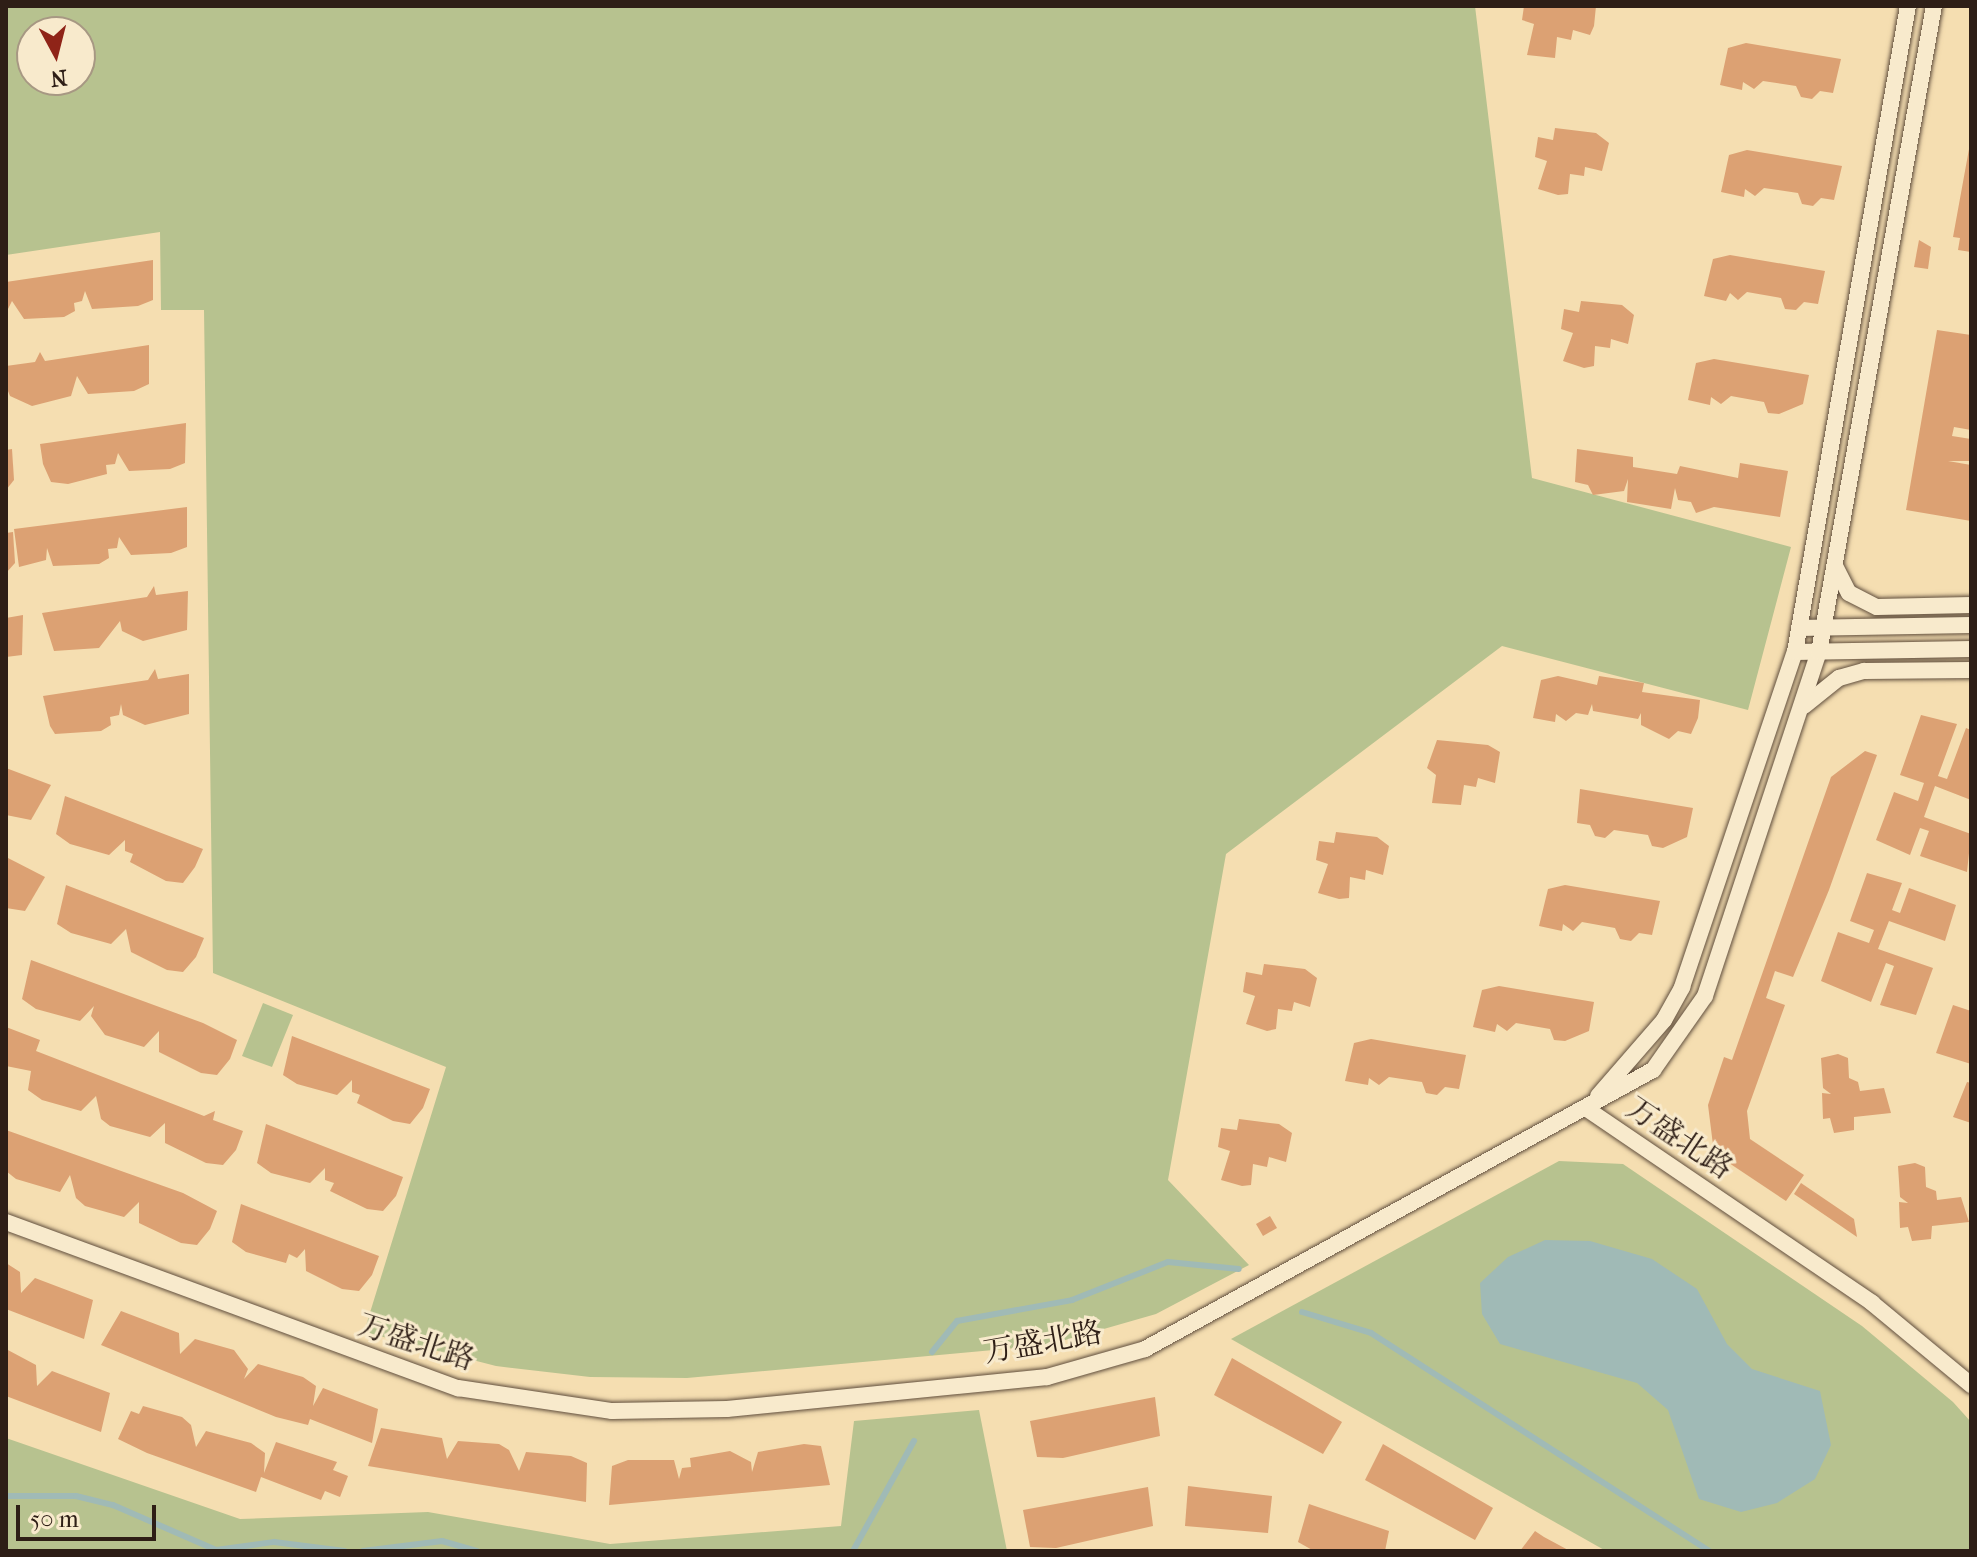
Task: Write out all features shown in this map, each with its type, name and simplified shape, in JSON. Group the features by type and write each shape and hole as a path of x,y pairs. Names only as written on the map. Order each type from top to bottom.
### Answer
{"street":[{"path":"1587,1109 1664,1020 1682,987 1795,652 1908,6"},
{"path":"1587,1109 1653,1070 1705,996 1802,707 1819,652 1836,568 1934,6"},
{"path":"1836,568 1849,593 1877,607 1971,605"},
{"path":"1942,625 1971,619"},
{"path":"1799,628 1971,625"},
{"path":"1943,649 1971,656"},
{"path":"1795,652 1971,649"},
{"path":"1802,707 1839,678 1864,671 1971,670"},
{"name":"万盛北路","path":"6,1222 458,1388 612,1411 727,1409 1047,1377 1119,1358 1205,1319 1587,1109 1872,1303 1971,1385"}],"green space":[{"path":"6,6 1475,6 1532,478 1791,547 1748,710 1502,646 1226,854 1168,1180 1249,1265 1156,1314 1048,1345 687,1378 590,1377 496,1366 364,1332 446,1067 213,973 204,310 161,310 160,232 6,255"},
{"path":"263,1003 293,1015 272,1067 242,1056"},
{"path":"1559,1161 1623,1164 1862,1326 1953,1402 1971,1422 1971,1551 1606,1551 1231,1339"},
{"path":"979,1410 1007,1551 6,1551 6,1438 240,1519 428,1512 610,1544 841,1526 854,1421"}],"water":[{"path":"1545,1240 1590,1241 1652,1259 1697,1289 1727,1344 1752,1369 1820,1391 1831,1445 1815,1479 1777,1503 1741,1512 1699,1499 1668,1410 1637,1383 1500,1344 1482,1314 1480,1283 1508,1257"}],"building":[{"path":"1524,6 1596,6 1594,26 1590,35 1573,30 1571,40 1557,37 1555,58 1527,55 1534,24 1522,20"},
{"path":"1746,43 1841,59 1833,93 1820,91 1812,99 1801,97 1796,86 1763,81 1754,89 1743,82 1742,90 1720,85 1728,48"},
{"path":"1555,128 1596,133 1609,143 1602,171 1585,167 1584,176 1570,174 1568,194 1558,195 1538,189 1547,161 1535,157 1538,137 1553,140"},
{"path":"1971,138 1971,252 1958,250 1960,238 1953,237"},
{"path":"1747,150 1842,166 1834,200 1821,198 1813,206 1802,204 1798,193 1764,188 1755,196 1745,189 1744,197 1721,192 1729,155"},
{"path":"1919,240 1931,247 1928,269 1914,267"},
{"path":"1730,255 1825,271 1818,304 1804,302 1796,310 1785,309 1781,298 1747,292 1738,300 1730,293 1726,301 1704,296 1713,259"},
{"path":"153,260 153,300 138,306 92,309 85,291 82,301 74,303 75,311 64,317 24,319 12,301 6,313 6,282"},
{"path":"1581,301 1622,305 1634,315 1628,344 1611,339 1610,348 1595,346 1594,366 1584,368 1563,361 1573,333 1561,329 1564,309 1579,312"},
{"path":"1937,330 1971,335 1971,430 1954,427 1952,436 1971,439 1970,461 1948,461 1971,465 1971,521 1906,510"},
{"path":"149,345 149,384 134,391 88,394 77,376 71,396 32,406 10,396 6,386 6,366 35,362 40,352 45,361"},
{"path":"1714,359 1809,375 1803,404 1779,414 1768,413 1764,402 1731,396 1721,404 1711,397 1710,405 1688,400 1696,363"},
{"path":"186,423 185,463 170,469 129,471 118,453 115,464 106,465 107,474 68,484 51,482 43,464 40,444"},
{"path":"12,449 14,480 6,490 6,450"},
{"path":"1577,449 1633,457 1633,467 1677,474 1680,466 1738,478 1740,463 1788,471 1780,517 1714,507 1696,513 1691,502 1678,500 1675,488 1671,509 1627,502 1628,479 1624,491 1593,495 1588,485 1575,482"},
{"path":"187,507 187,547 171,553 131,555 119,537 117,548 108,549 109,558 99,564 53,566 47,548 46,560 19,567 14,529"},
{"path":"13,532 15,563 6,573 6,533"},
{"path":"154,586 156,595 188,591 187,630 143,641 122,631 120,621 99,648 54,651 42,613 147,597"},
{"path":"23,615 22,655 6,657 6,618"},
{"path":"155,669 158,679 189,674 189,714 145,725 123,715 121,704 119,715 110,717 111,725 101,731 55,734 50,726 43,696 148,680"},
{"path":"1558,676 1597,685 1599,676 1644,683 1642,692 1700,700 1698,718 1691,734 1678,731 1669,739 1641,725 1641,713 1638,719 1593,711 1592,704 1588,715 1576,713 1566,721 1556,714 1555,722 1533,718 1541,680"},
{"path":"1921,715 1957,724 1938,776 1947,779 1966,728 1971,730 1971,800 1935,786 1924,817 1971,834 1967,872 1920,856 1929,831 1920,828 1910,855 1876,840 1894,792 1918,801 1924,783 1900,775"},
{"path":"1437,740 1488,745 1500,752 1495,783 1478,778 1476,787 1464,785 1461,805 1432,803 1436,775 1427,768"},
{"path":"1865,751 1877,755 1829,890 1793,977 1775,971 1766,998 1785,1005 1747,1111 1750,1139 1804,1175 1786,1201 1714,1153 1708,1105 1724,1057 1732,1060 1831,777"},
{"path":"6,768 51,785 31,820 6,815"},
{"path":"1580,789 1693,808 1687,837 1663,848 1652,846 1648,835 1614,830 1605,838 1595,836 1590,825 1577,823"},
{"path":"65,796 203,849 195,867 183,883 166,881 130,862 133,854 125,851 125,840 109,855 70,844 56,834"},
{"path":"1336,832 1377,837 1389,846 1383,875 1366,870 1365,880 1350,877 1349,898 1339,899 1318,893 1328,864 1316,860 1319,841 1334,843"},
{"path":"8,858 45,877 25,911 6,908"},
{"path":"1867,873 1902,883 1892,910 1900,913 1909,888 1956,905 1945,941 1889,921 1878,949 1933,968 1916,1015 1880,1005 1894,966 1886,963 1871,1002 1821,981 1838,932 1869,943 1874,930 1850,921"},
{"path":"66,885 204,938 196,957 183,972 167,970 131,952 126,929 111,944 71,933 57,924"},
{"path":"1565,885 1660,901 1652,935 1639,933 1631,941 1620,939 1615,928 1582,922 1573,931 1563,924 1562,931 1539,926 1548,889"},
{"path":"31,960 203,1023 237,1040 230,1059 217,1075 201,1073 159,1052 159,1031 144,1047 105,1035 91,1016 94,1006 80,1021 36,1009 22,999"},
{"path":"1264,964 1305,969 1317,978 1310,1007 1294,1002 1292,1011 1278,1009 1276,1029 1267,1031 1246,1024 1255,996 1243,992 1246,972 1262,975"},
{"path":"1499,986 1594,1002 1589,1031 1565,1041 1554,1040 1550,1029 1516,1023 1507,1031 1497,1024 1495,1032 1473,1027 1482,990"},
{"path":"1953,1005 1971,1011 1971,1064 1936,1053"},
{"path":"6,1027 40,1040 36,1051 204,1116 215,1111 213,1120 243,1131 236,1150 223,1165 206,1163 165,1143 165,1123 150,1137 110,1126 101,1119 96,1096 81,1111 42,1100 28,1090 31,1071 6,1066"},
{"path":"292,1036 430,1089 423,1108 410,1124 393,1121 357,1103 360,1095 352,1092 352,1080 337,1095 297,1084 283,1075"},
{"path":"1371,1039 1466,1055 1459,1089 1445,1087 1437,1095 1426,1093 1422,1082 1389,1077 1379,1085 1369,1078 1368,1085 1345,1081 1354,1043"},
{"path":"1838,1054 1848,1058 1849,1078 1858,1082 1860,1091 1884,1088 1891,1113 1854,1117 1854,1130 1834,1133 1830,1118 1823,1119 1822,1093 1831,1094 1823,1088 1821,1058"},
{"path":"1967,1082 1971,1083 1971,1123 1953,1117"},
{"path":"1239,1119 1279,1124 1292,1133 1286,1162 1269,1157 1267,1167 1253,1164 1251,1185 1242,1186 1221,1180 1230,1151 1218,1147 1221,1128 1237,1130"},
{"path":"266,1124 403,1177 396,1196 383,1211 367,1209 330,1191 334,1183 325,1180 325,1168 310,1183 271,1173 257,1163"},
{"path":"6,1130 183,1193 217,1211 210,1229 197,1245 181,1243 139,1223 139,1202 124,1217 85,1206 76,1198 70,1175 60,1192 16,1179 6,1171"},
{"path":"1915,1163 1925,1167 1926,1187 1936,1191 1937,1200 1961,1197 1969,1222 1932,1226 1931,1239 1912,1241 1908,1227 1900,1228 1899,1202 1908,1203 1900,1197 1898,1166"},
{"path":"1801,1183 1854,1219 1857,1237 1794,1194"},
{"path":"241,1204 379,1256 372,1275 359,1291 342,1289 306,1271 305,1249 297,1258 289,1254 286,1263 246,1252 232,1242"},
{"path":"1270,1216 1277,1228 1263,1236 1256,1224"},
{"path":"6,1263 20,1272 21,1293 35,1278 93,1300 84,1339 6,1309"},
{"path":"121,1311 179,1333 180,1354 195,1339 234,1350 248,1369 244,1379 258,1364 303,1377 316,1386 313,1406 323,1388 378,1409 372,1443 310,1419 308,1425 276,1417 101,1345"},
{"path":"6,1349 36,1365 37,1386 52,1371 110,1393 101,1432 6,1396"},
{"path":"1232,1358 1342,1422 1323,1454 1214,1395"},
{"path":"1155,1397 1160,1436 1063,1458 1037,1457 1030,1421"},
{"path":"143,1406 182,1417 191,1425 196,1447 206,1431 251,1443 265,1453 264,1473 276,1442 337,1462 333,1470 348,1476 340,1497 325,1491 321,1500 261,1477 256,1492 147,1453 118,1439 131,1411 139,1414"},
{"path":"381,1428 442,1438 447,1459 458,1441 499,1444 509,1450 519,1471 526,1452 571,1456 587,1463 586,1502 368,1466"},
{"path":"804,1444 821,1446 830,1485 609,1505 612,1466 628,1460 674,1460 679,1479 682,1468 691,1467 690,1458 730,1451 751,1462 752,1472 758,1452"},
{"path":"1383,1444 1493,1508 1475,1540 1365,1480"},
{"path":"1188,1486 1272,1496 1268,1533 1185,1526"},
{"path":"1148,1487 1153,1526 1056,1548 1030,1547 1023,1510"},
{"path":"1309,1504 1389,1531 1385,1551 1314,1551 1298,1542"},
{"path":"1535,1531 1544,1537 1570,1551 1520,1551"}],"waterway":[{"path":"932,1352 957,1321 1072,1300 1168,1262 1239,1269"},
{"path":"1302,1312 1371,1333 1709,1551"},
{"path":"853,1551 914,1441"},
{"path":"6,1496 76,1496 113,1505 216,1550 274,1542 344,1551"},
{"path":"363,1551 442,1541 477,1551"}]}
